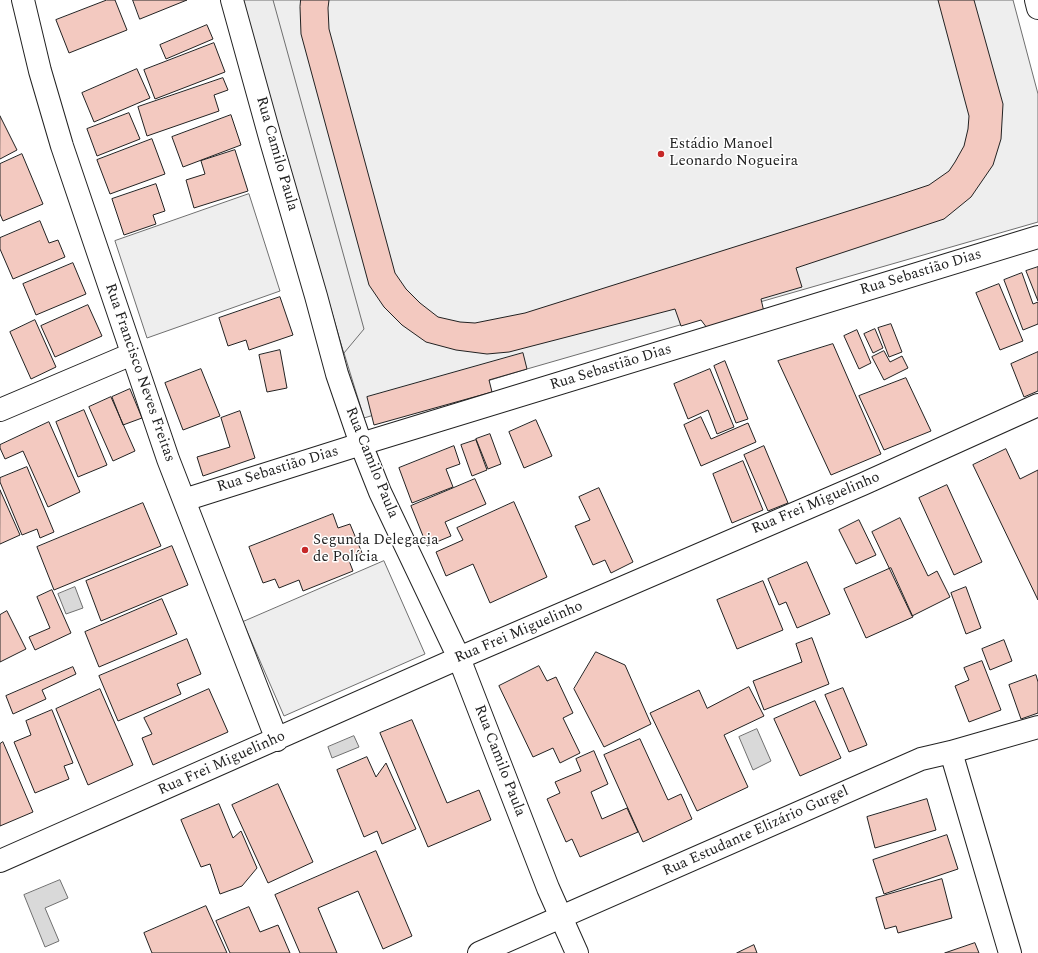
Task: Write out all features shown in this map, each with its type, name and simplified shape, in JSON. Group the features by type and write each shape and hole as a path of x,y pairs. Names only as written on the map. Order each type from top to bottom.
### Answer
{"street":[{"name":"Rua Francisco Neves Freitas","path":"23,0 40,71 62,146 168,459 277,740"},
{"name":"Rua Camilo Paula","path":"232,0 337,374 362,444 380,492 459,658 548,888 577,953"},
{"path":"1036,0 1038,8"},
{"name":"Rua Sebastião Dias","path":"184,500 1038,237"},
{"path":"0,410 132,354"},
{"name":"Rua Frei Miguelinho","path":"0,861 277,740 459,658 863,484 1038,405"},
{"name":"Rua Estudante Elizário Gurgel","path":"479,953 921,759 1038,727"},
{"path":"951,752 1010,953"}],"shaded area":[{"name":"Estádio Manoel Leonardo Nogueira","path":"242,0 1013,0 1038,94 1038,222 527,369 364,418"},
{"path":"242,0 273,0 364,329 344,353"},
{"path":"249,194 280,291 147,338 115,241"},
{"path":"384,561 425,654 284,716 243,622"},
{"path":"75,587 83,608 66,614 58,594"},
{"path":"757,729 771,761 753,770 739,737"},
{"path":"354,736 359,747 332,758 328,747"},
{"path":"60,880 68,898 45,908 59,941 45,947 24,895"}],"building":[{"path":"107,0 115,0 127,30 69,53 56,20"},
{"path":"133,0 187,0 140,19"},
{"path":"301,0 329,0 329,29 395,273 406,289 420,303 438,317 460,322 475,323 525,313 929,185 949,171 955,162 964,146 969,116 938,0 974,0 1003,104 1001,139 993,165 971,197 944,219 796,268 802,287 761,299 764,312 707,328 701,320 681,326 675,309 509,352 487,354 456,350 426,342 402,325 384,307 369,285 301,34"},
{"path":"207,25 213,39 166,59 160,45"},
{"path":"214,43 225,72 155,99 144,70"},
{"path":"137,69 150,98 94,122 82,93"},
{"path":"223,78 228,90 214,95 219,111 147,136 138,107"},
{"path":"129,113 140,139 97,156 87,129"},
{"path":"231,115 241,145 183,167 172,137"},
{"path":"0,116 17,150 0,159"},
{"path":"152,139 165,174 110,194 97,160"},
{"path":"235,150 248,191 194,208 186,180 205,174 201,161"},
{"path":"22,154 43,204 3,221 0,214 0,164"},
{"path":"156,184 165,211 153,215 156,224 124,235 112,199"},
{"path":"40,221 49,243 58,240 65,257 13,279 0,249 0,238"},
{"path":"73,263 86,294 36,315 23,284"},
{"path":"1038,267 1038,301 1026,271"},
{"path":"1022,273 1033,304 1038,302 1038,324 1023,330 1004,280"},
{"path":"999,284 1023,341 1000,350 976,293"},
{"path":"280,297 293,335 249,350 246,340 228,346 219,318"},
{"path":"88,305 102,336 55,357 41,326"},
{"path":"35,320 56,367 31,379 10,332"},
{"path":"891,324 902,352 889,357 878,328"},
{"path":"875,329 883,348 873,353 864,334"},
{"path":"857,330 871,363 859,369 844,336"},
{"path":"833,344 881,454 831,475 778,361"},
{"path":"280,350 287,388 267,392 259,355"},
{"path":"884,351 890,362 902,356 908,368 884,380 872,357"},
{"path":"1038,352 1038,391 1024,397 1011,364"},
{"path":"523,353 527,369 489,380 492,392 374,425 367,397"},
{"path":"725,361 748,419 736,423 714,366"},
{"path":"201,369 220,416 183,430 165,383"},
{"path":"710,369 734,427 717,434 708,410 688,419 674,384"},
{"path":"906,378 931,431 884,450 859,396"},
{"path":"130,389 142,418 123,425 112,397"},
{"path":"111,397 135,451 113,461 89,407"},
{"path":"84,410 107,465 78,477 56,422"},
{"path":"240,411 255,458 203,476 197,457 230,447 221,418"},
{"path":"701,417 711,439 748,423 756,442 701,466 684,425"},
{"path":"536,420 552,456 524,468 509,432"},
{"path":"49,422 80,492 48,507 23,451 5,459 0,445"},
{"path":"490,434 501,464 488,469 476,439"},
{"path":"476,440 487,470 472,476 461,445"},
{"path":"454,446 460,464 446,469 453,487 412,503 399,468"},
{"path":"764,446 788,503 768,511 744,455"},
{"path":"1006,449 1020,479 1038,470 1038,600 973,465"},
{"path":"743,461 763,510 732,523 713,474"},
{"path":"27,467 54,532 40,538 37,529 22,535 0,482 0,478"},
{"path":"475,479 486,504 445,522 451,536 427,546 411,506"},
{"path":"947,485 982,562 954,575 919,498"},
{"path":"599,488 633,562 611,573 605,560 593,565 575,526 590,520 579,497"},
{"path":"0,490 20,535 0,544"},
{"path":"514,502 547,577 490,603 473,564 446,576 436,552 463,540 457,528"},
{"path":"143,503 161,546 54,590 37,547"},
{"name":"Segunda Delegacia de Polícia","path":"333,514 338,528 350,524 362,553 348,558 353,571 303,591 299,580 279,588 275,579 263,583 249,547"},
{"path":"900,518 928,576 937,571 950,597 912,616 872,532"},
{"path":"859,520 876,555 856,564 839,530"},
{"path":"172,546 188,585 101,621 86,581"},
{"path":"807,562 830,614 797,628 786,602 779,605 768,579"},
{"path":"891,568 913,617 866,638 844,589"},
{"path":"763,581 783,630 737,649 717,600"},
{"path":"966,587 981,628 966,634 951,593"},
{"path":"52,590 71,633 35,650 29,637 50,628 37,597"},
{"path":"162,599 177,634 99,667 85,632"},
{"path":"7,611 26,649 0,662 0,615"},
{"path":"812,638 829,684 764,710 753,681 802,662 796,644"},
{"path":"187,639 201,674 177,684 181,694 118,721 99,676"},
{"path":"1004,640 1012,661 990,670 982,649"},
{"path":"596,652 625,665 651,724 604,747 574,689"},
{"path":"982,661 1001,710 969,722 955,686 969,680 964,668"},
{"path":"539,666 547,681 556,677 573,713 563,718 580,753 560,763 553,748 533,757 499,686"},
{"path":"73,667 76,674 42,690 46,699 13,714 6,696"},
{"path":"1036,675 1038,682 1038,713 1021,719 1009,685"},
{"path":"749,687 764,716 724,735 748,787 697,811 650,713 699,690 707,708"},
{"path":"843,688 867,745 849,752 825,695"},
{"path":"100,689 133,765 88,785 56,709"},
{"path":"209,689 228,732 153,765 142,738 152,734 144,718"},
{"path":"815,701 841,758 800,776 774,719"},
{"path":"52,710 73,763 64,766 69,779 35,793 14,742 31,735 26,721"},
{"path":"412,720 447,803 479,790 491,820 428,847 380,733"},
{"path":"640,739 668,800 681,794 692,819 643,842 604,755"},
{"path":"3,742 33,812 0,826 0,744"},
{"path":"594,751 608,784 591,792 602,819 627,808 638,832 580,857 572,839 566,842 547,799 560,793 555,782 581,771 576,759"},
{"path":"367,757 376,777 386,763 416,829 382,844 377,831 364,837 337,770"},
{"path":"278,784 313,862 268,883 232,805"},
{"path":"927,799 936,830 875,848 867,817"},
{"path":"219,804 233,838 241,831 257,868 242,886 220,894 210,864 201,867 181,820"},
{"path":"947,835 958,869 884,894 873,860"},
{"path":"376,851 412,936 383,949 358,891 318,908 337,953 300,953 275,895"},
{"path":"942,879 952,918 898,933 896,926 885,929 876,898"},
{"path":"206,906 227,953 152,953 144,933"},
{"path":"249,907 260,932 278,925 290,953 230,953 216,921"},
{"path":"975,943 979,953 945,953"},
{"path":"754,945 757,953 737,953"}],"place":[{"name":"Estádio Manoel Leonardo Nogueira","path":"661,154"},
{"name":"Segunda Delegacia de Polícia","path":"305,550"}]}
